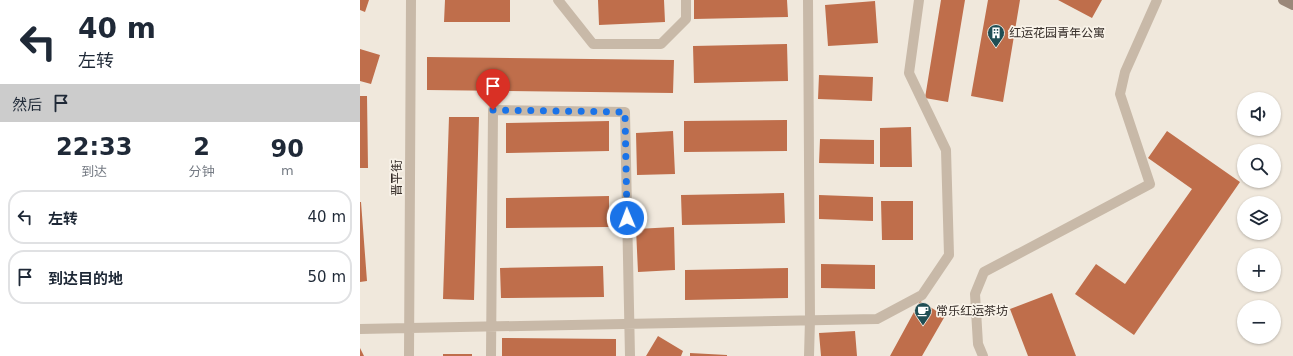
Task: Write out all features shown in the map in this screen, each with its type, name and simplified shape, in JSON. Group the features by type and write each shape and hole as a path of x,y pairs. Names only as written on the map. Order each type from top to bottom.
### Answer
{"main road":[{"path":"1283,0 1293,6"}],"street":[{"name":"晋平街","path":"409,356 412,0"},
{"path":"558,0 593,44 661,44 686,19 686,0"},
{"path":"808,0 809,356"},
{"path":"360,329 877,319 922,295 949,255 946,150 909,72 919,0"},
{"path":"983,356 978,344 975,294 984,272 1150,184 1120,94 1126,72 1157,0"},
{"path":"491,356 493,110 625,112 630,356"}],"building":[{"path":"360,0 369,0 365,12 360,10"},
{"path":"445,0 510,0 510,22 444,22"},
{"path":"598,0 664,0 665,22 599,25"},
{"path":"694,0 787,0 788,17 694,19"},
{"path":"941,0 965,0 948,102 925,98"},
{"name":"红运花园青年公寓","path":"988,0 1020,0 1003,102 971,96"},
{"path":"1058,0 1102,0 1092,18"},
{"path":"875,1 878,43 828,46 825,5"},
{"path":"787,44 788,81 694,83 693,46"},
{"path":"360,49 380,55 371,84 360,81"},
{"path":"427,57 674,60 673,93 427,90"},
{"path":"819,75 873,77 872,101 818,99"},
{"path":"360,96 367,96 368,168 360,168"},
{"path":"449,117 479,117 474,300 443,299"},
{"path":"787,120 787,151 684,152 684,121"},
{"path":"609,121 609,151 506,153 506,123"},
{"path":"911,127 912,167 880,167 880,128"},
{"path":"673,131 675,174 637,175 636,133"},
{"path":"1167,131 1237,180 1237,186 1134,335 1075,294 1096,264 1125,284 1192,189 1148,158"},
{"path":"820,139 874,140 874,164 819,163"},
{"path":"784,193 785,223 682,225 681,195"},
{"path":"819,195 873,197 873,221 819,219"},
{"path":"609,196 609,227 506,228 506,198"},
{"path":"881,201 913,201 913,240 882,240"},
{"path":"360,202 367,281 360,282"},
{"path":"674,227 675,270 638,272 636,229"},
{"path":"821,264 875,265 875,289 821,288"},
{"path":"603,266 604,297 501,298 500,268"},
{"path":"788,268 788,298 685,300 685,270"},
{"path":"1052,293 1076,356 1028,356 1010,309"},
{"path":"920,301 945,316 922,356 890,356"},
{"path":"855,331 857,356 821,356 819,333"},
{"path":"658,336 683,351 681,356 646,356"},
{"path":"502,338 616,339 616,356 502,356"},
{"path":"360,348 364,356 360,356"},
{"path":"690,353 727,355 727,356 690,356"},
{"path":"443,354 472,354 472,356 443,356"}],"place":[{"name":"红运花园青年公寓","path":"996,48"},
{"name":"常乐红运茶坊","path":"923,326"}],"route":[{"path":"493,110 625,112 627,218"}]}
